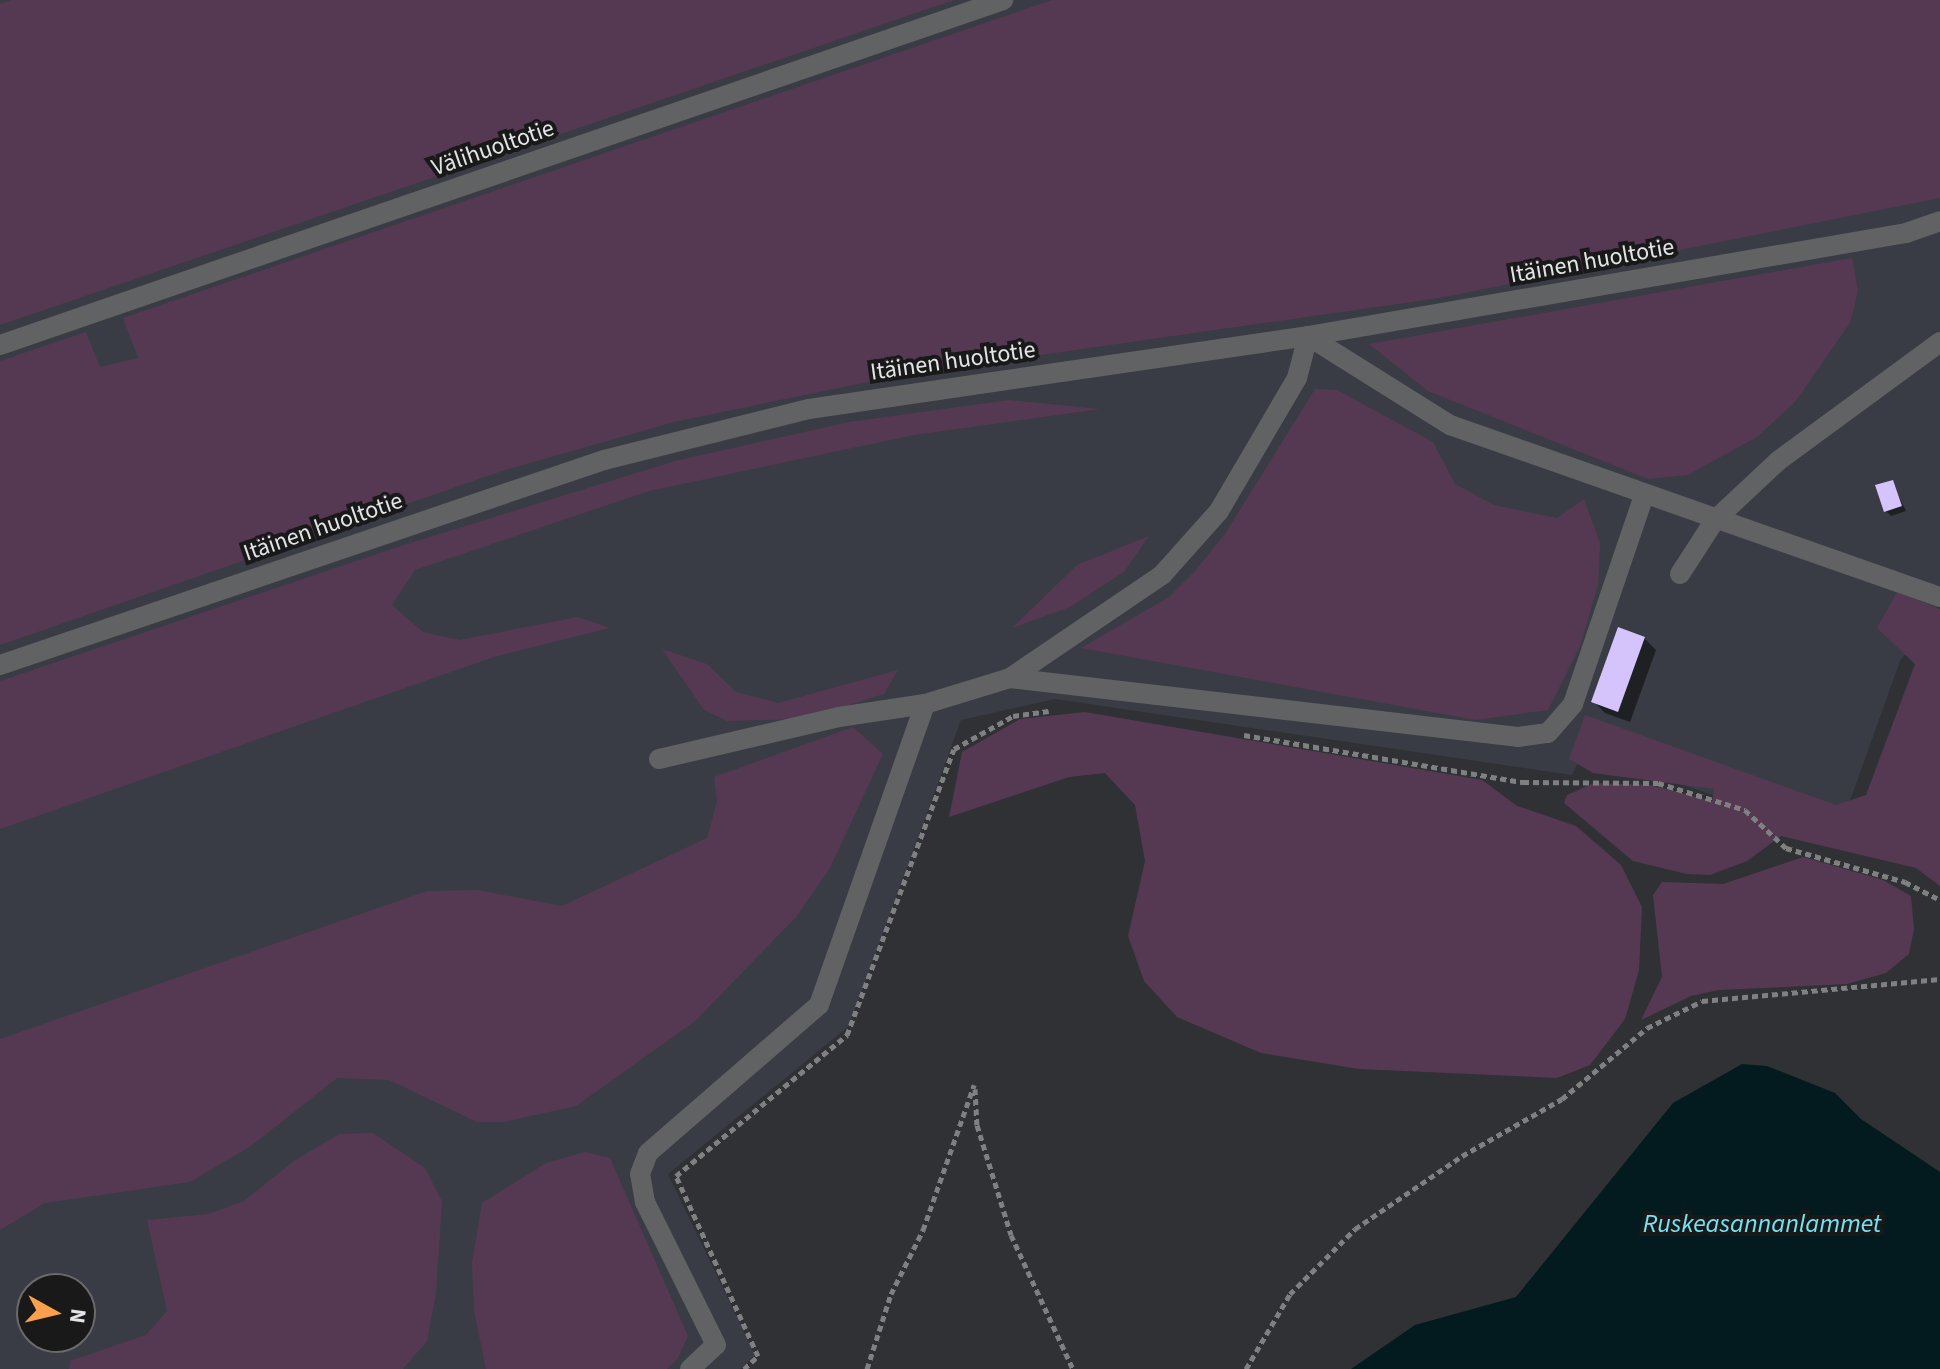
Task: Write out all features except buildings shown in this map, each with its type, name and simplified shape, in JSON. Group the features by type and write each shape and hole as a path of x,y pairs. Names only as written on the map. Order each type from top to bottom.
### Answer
{"lane":[{"name":"Välihuoltotie","path":"0,345 1003,0"},
{"name":"Itäinen huoltotie","path":"0,665 633,452 809,409 1308,336 1906,233 1940,221"},
{"path":"659,759 839,717 925,704 1010,678 1162,575 1219,511 1297,378 1308,336 1450,425 1940,597"},
{"path":"1680,574 1715,520 1778,461 1940,342"},
{"path":"1010,678 1518,737 1548,733 1573,704 1644,495"},
{"path":"690,1369 716,1345 645,1202 640,1174 648,1153 819,1005 925,704"}],"path":[{"path":"744,1369 758,1356 676,1176 847,1035 954,749 1013,716 1053,711"},
{"path":"1232,733 1523,782 1658,783 1745,810 1786,848 1905,882 1940,900"},
{"path":"1246,1369 1290,1294 1355,1229 1462,1156 1562,1099 1647,1028 1702,1001 1940,979"},
{"path":"867,1369 891,1294 923,1230 974,1085 977,1125 1011,1235 1073,1369"}],"shaded area":[{"path":"0,0 1940,0 1940,605 1900,661 1837,837 1583,751 1572,775 1055,699 961,720 849,1026 668,1174 755,1355 740,1369 0,1369"},
{"path":"11,0 954,0 0,325 0,4"},
{"path":"1052,0 1940,0 1940,198 1439,298 907,374 674,422 502,471 0,645 0,361 86,332 100,367 138,358 123,318"},
{"path":"1852,258 1858,291 1850,323 1795,402 1757,437 1688,475 1648,479 1428,391 1369,344"},
{"path":"1315,389 1337,390 1433,442 1455,484 1494,505 1557,518 1584,499 1600,543 1598,585 1580,646 1548,710 1476,720 1081,648 1169,597 1195,571 1225,534"},
{"path":"1009,400 1100,409 914,435 649,491 415,570 392,605 423,632 459,640 578,617 610,628 497,656 0,829 0,681 404,545 675,461 849,422"},
{"path":"1149,536 1124,572 1070,607 1012,628 1077,565"},
{"path":"1897,592 1940,609 1940,886 1916,868 1781,836 1747,861 1710,875 1687,874 1633,861 1564,803 1567,795 1594,783 1650,785 1712,801 1714,789 1593,773 1569,759 1585,715 1836,805 1866,795 1915,664 1877,628"},
{"path":"662,649 707,664 736,692 778,703 898,670 884,694 804,719 727,721 704,710"},
{"path":"1085,712 1482,780 1517,806 1576,826 1621,865 1642,907 1639,970 1625,1019 1590,1065 1557,1078 1359,1069 1261,1053 1177,1017 1144,981 1128,936 1145,861 1135,805 1105,773 1069,777 949,817 962,752 1020,719"},
{"path":"853,727 883,754 830,868 796,917 695,1021 576,1106 504,1122 477,1122 389,1080 337,1078 251,1146 190,1182 45,1203 0,1230 0,1039 427,891 477,890 562,906 707,838 717,802 714,777"},
{"path":"1803,857 1883,880 1911,896 1914,929 1909,954 1886,973 1847,984 1719,990 1691,996 1641,1020 1662,977 1653,895 1662,882 1723,884"},
{"path":"373,1133 425,1168 442,1201 436,1293 427,1341 403,1369 69,1369 70,1361 146,1335 167,1311 147,1220 208,1214 244,1201 294,1161 339,1134"},
{"path":"585,1152 610,1158 688,1336 678,1358 667,1369 486,1369 474,1311 472,1262 482,1203 546,1163"}],"water":[{"name":"Ruskeasannanlammet","path":"1742,1064 1767,1066 1835,1093 1861,1119 1940,1172 1940,1369 1351,1369 1415,1325 1516,1297 1673,1103"}]}
